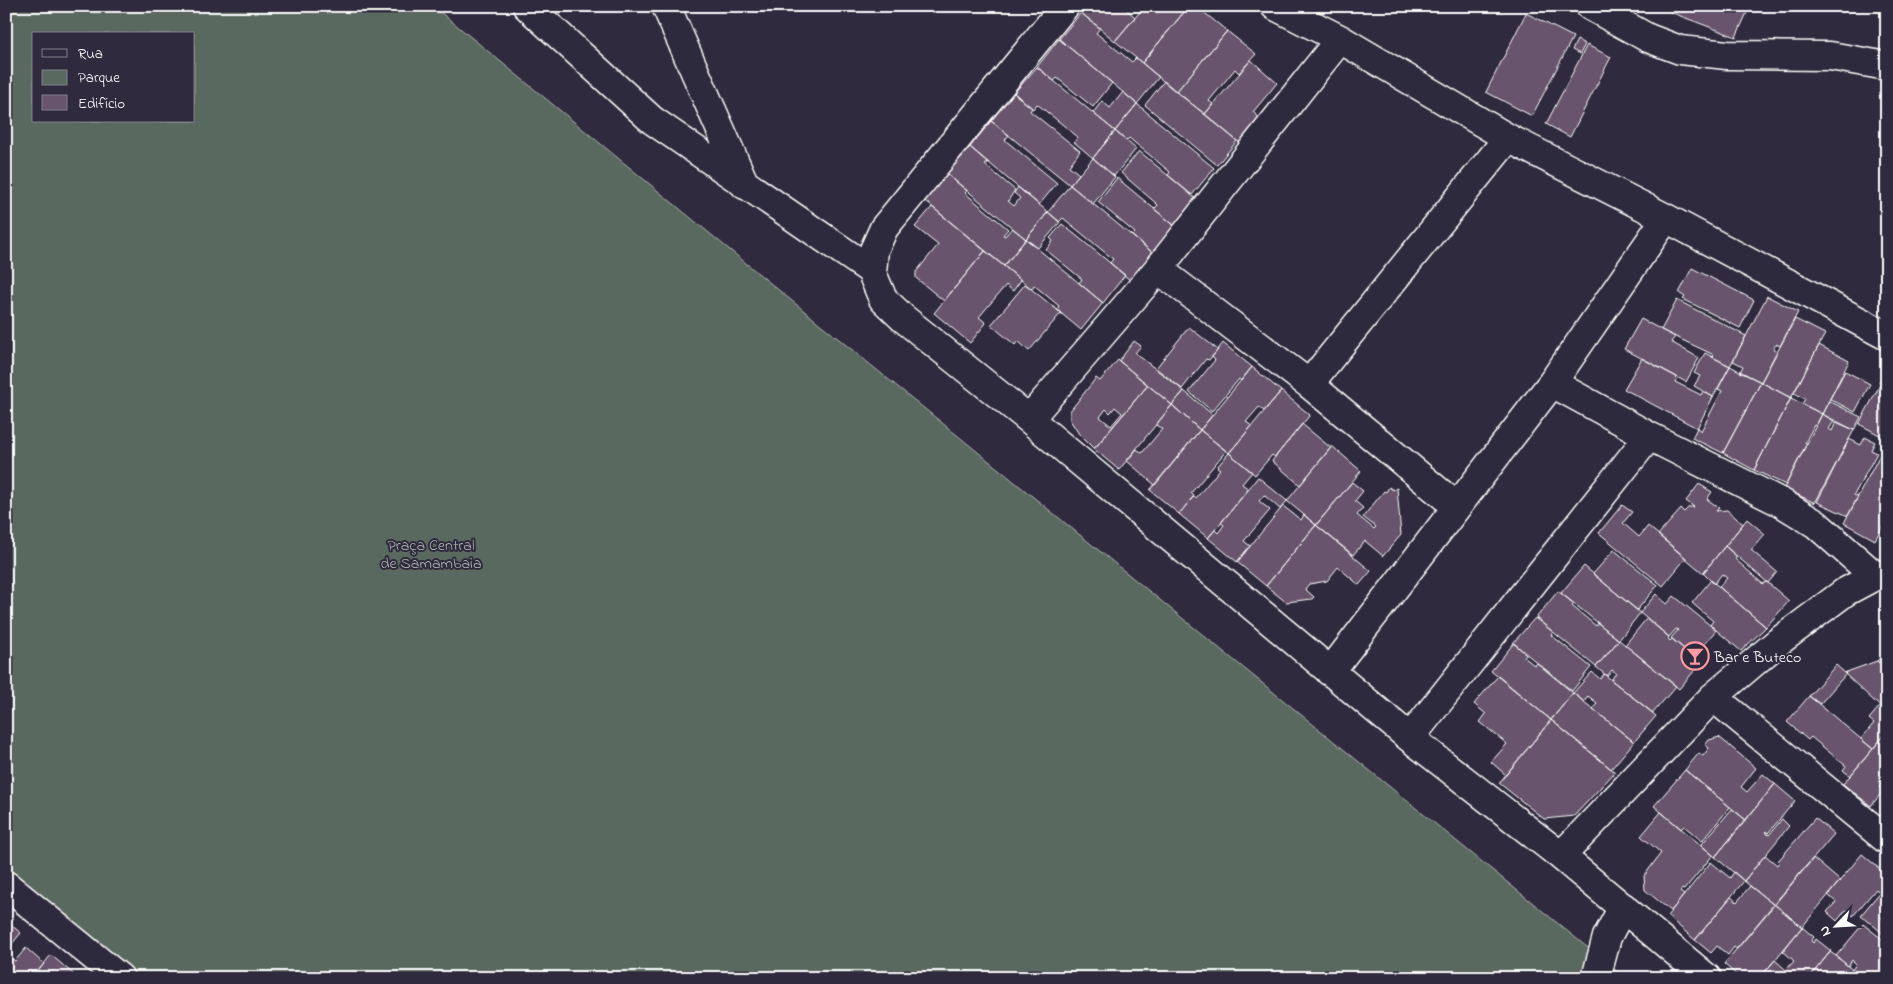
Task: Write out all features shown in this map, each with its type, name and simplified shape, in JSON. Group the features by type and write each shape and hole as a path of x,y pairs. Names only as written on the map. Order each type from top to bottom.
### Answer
{"street":[{"path":"527,6 652,120 872,271"},
{"path":"666,6 745,185"},
{"path":"1065,6 884,228 874,250 872,271 883,299 1410,738 1561,856 1707,978"},
{"path":"1275,6 1340,39 1508,138 1666,218 1887,336"},
{"path":"1590,6 1648,38 1680,50 1727,55 1830,56 1887,66"},
{"path":"1029,419 1158,269 1340,39"},
{"path":"1309,384 1508,138"},
{"path":"1330,672 1552,383 1666,218"},
{"path":"1158,269 1309,384 1456,506"},
{"path":"1552,383 1649,436 1782,503 1816,524 1881,575 1845,592 1778,642 1713,697 1561,856"},
{"path":"1410,738 1649,436"},
{"path":"1713,697 1887,840"},
{"path":"6,885 120,978"},
{"path":"1596,978 1607,937 1623,907"}],"green space":[{"name":"Praça Central de Samambaia","path":"6,6 433,6 781,292 1625,978 101,978 6,899"}],"building":[{"path":"1087,6 1143,6 1127,10 1135,17 1115,41 1081,13"},
{"path":"1145,6 1189,6 1142,63 1115,41"},
{"path":"1189,6 1196,6 1227,31 1176,92 1142,63"},
{"path":"1672,6 1750,6 1736,37 1670,12"},
{"path":"1081,13 1100,28 1096,33 1132,62 1136,58 1159,77 1137,104 1059,39"},
{"path":"1526,13 1573,37 1532,116 1486,92"},
{"path":"1227,31 1256,54 1239,73 1235,69 1209,101 1213,104 1205,114 1176,92"},
{"path":"1059,39 1112,83 1093,107 1057,78 1054,81 1037,67"},
{"path":"1577,40 1585,44 1580,54 1572,50"},
{"path":"1587,45 1611,57 1570,137 1546,124"},
{"path":"1251,60 1277,83 1253,112 1262,120 1242,145 1205,114"},
{"path":"1037,67 1115,131 1093,158 1074,142 1078,137 1037,104 1033,109 1014,93"},
{"path":"1164,81 1237,141 1217,165 1145,105"},
{"path":"1123,92 1137,104 1115,131 1093,113 1102,101 1110,108"},
{"path":"1014,93 1032,108 1030,111 1080,151 1069,166 1079,174 1070,185 991,121"},
{"path":"1137,104 1214,168 1192,195 1168,175 1170,172 1129,138 1126,141 1115,131"},
{"path":"991,121 1009,135 1005,140 1057,183 1039,205 970,147"},
{"path":"1115,131 1136,149 1114,176 1093,158"},
{"path":"970,147 988,163 985,165 1015,190 1008,201 1014,206 1020,198 1014,193 1018,187 1048,212 1026,239 947,174"},
{"path":"1139,151 1196,199 1175,226 1154,209 1158,205 1121,173"},
{"path":"1093,158 1115,177 1093,204 1070,185"},
{"path":"947,174 967,191 965,193 1008,229 1003,235 1005,236 1012,228 1026,239 1004,266 925,201"},
{"path":"1117,178 1175,226 1153,253 1132,236 1135,233 1098,202"},
{"path":"1070,185 1153,253 1131,281 1110,263 1113,259 1063,218 1059,222 1048,212"},
{"path":"932,207 985,251 944,301 916,278 916,272 938,245 915,227"},
{"path":"1048,212 1060,222 1038,248 1026,239"},
{"path":"1062,224 1125,275 1103,303 1079,283 1082,279 1046,250 1053,241 1050,238"},
{"path":"1026,239 1103,303 1081,330 1057,310 1059,306 1034,285 1032,289 1004,266"},
{"path":"985,251 1021,280 1013,291 1006,285 979,317 986,323 970,343 934,313"},
{"path":"1692,268 1754,300 1740,328 1683,299 1685,297 1679,293"},
{"path":"1025,284 1061,313 1029,351 1018,341 1015,345 991,325"},
{"path":"1767,296 1798,312 1780,346 1776,344 1773,349 1777,351 1761,382 1740,372 1743,366 1733,361"},
{"path":"1677,300 1746,336 1730,366 1712,357 1714,355 1661,330"},
{"path":"1641,319 1675,337 1671,342 1699,358 1686,382 1624,349"},
{"path":"1795,319 1825,334 1791,398 1761,382"},
{"path":"1189,327 1218,350 1209,360 1206,359 1182,389 1156,368"},
{"path":"1134,341 1141,346 1135,353 1184,391 1172,405 1119,361"},
{"path":"1223,343 1252,367 1241,381 1239,379 1212,411 1189,392 1215,360 1212,357"},
{"path":"1819,345 1849,361 1822,414 1802,404 1805,399 1794,393"},
{"path":"1705,353 1730,366 1713,397 1694,386 1700,376 1694,373"},
{"path":"1642,358 1677,377 1675,382 1701,395 1703,391 1713,397 1697,428 1624,389"},
{"path":"1118,360 1148,385 1094,449 1079,434 1070,420 1070,411 1096,378 1100,381","holes":["1115,407 1122,413 1111,426 1100,417 1106,409 1110,413"]},
{"path":"1730,366 1761,382 1723,453 1692,438 1697,428 1701,431 1722,391 1718,389"},
{"path":"1252,367 1281,391 1264,411 1259,407 1246,422 1252,426 1229,453 1200,430"},
{"path":"1887,367 1887,439 1859,424 1881,383 1879,382"},
{"path":"1845,371 1870,384 1855,412 1830,399"},
{"path":"1761,382 1791,398 1754,470 1723,453"},
{"path":"1148,385 1172,405 1119,470 1094,449"},
{"path":"1184,391 1213,415 1200,430 1172,405"},
{"path":"1281,391 1310,415 1275,457 1272,455 1255,475 1229,453"},
{"path":"1791,398 1822,414 1816,426 1814,425 1786,485 1754,470"},
{"path":"1829,401 1861,417 1854,430 1822,414"},
{"path":"1172,405 1200,430 1155,485 1127,461 1137,449 1142,453 1162,429 1156,425"},
{"path":"1822,414 1834,421 1829,429 1832,431 1836,422 1854,430 1815,503 1784,488"},
{"path":"1302,424 1331,448 1300,485 1272,461"},
{"path":"1200,430 1226,451 1191,493 1194,496 1179,514 1150,490"},
{"path":"1865,437 1875,442 1871,450 1877,453 1854,495 1858,497 1848,516 1817,502 1849,439 1861,445"},
{"path":"1332,446 1361,471 1316,525 1287,501"},
{"path":"1884,447 1887,448 1887,518 1875,540 1844,523"},
{"path":"1229,453 1252,472 1242,484 1249,489 1208,538 1179,514 1193,497 1196,498 1220,469 1217,467"},
{"path":"1258,477 1287,501 1280,509 1264,495 1259,501 1270,510 1244,541 1250,546 1237,562 1208,538 1215,530 1218,533 1224,525 1221,523"},
{"path":"1352,482 1363,491 1355,501 1363,508 1357,515 1374,529 1376,527 1363,517 1384,491 1386,492 1389,487 1393,490 1397,488 1401,535 1383,556 1365,541 1353,555 1316,525"},
{"path":"1699,484 1712,492 1707,499 1719,508 1716,511 1727,510 1743,524 1703,573 1658,535 1681,509 1684,512 1689,507 1694,507 1686,501"},
{"path":"1622,505 1632,512 1623,523 1639,537 1648,526 1686,558 1663,586 1599,533"},
{"path":"1283,506 1301,520 1304,515 1316,525 1266,586 1237,562"},
{"path":"1747,519 1765,534 1751,550 1777,572 1768,583 1725,546"},
{"path":"1316,525 1371,571 1359,585 1338,567 1327,581 1309,584 1305,589 1314,597 1312,599 1286,602 1266,586"},
{"path":"1725,546 1737,557 1735,559 1763,584 1768,583 1789,601 1766,627 1719,587 1727,578 1722,574 1714,584 1703,573"},
{"path":"1614,550 1658,585 1637,610 1593,574"},
{"path":"1584,566 1640,613 1619,640 1561,593"},
{"path":"1711,580 1766,627 1741,651 1710,625 1713,621 1692,603"},
{"path":"1558,591 1574,604 1572,606 1596,626 1598,623 1619,640 1596,667 1536,618"},
{"path":"1656,594 1667,604 1674,596 1716,630 1694,657 1671,638 1678,630 1676,629 1669,637 1640,613"},
{"path":"1535,618 1553,632 1551,635 1591,667 1572,691 1513,643"},
{"path":"1647,618 1669,637 1670,641 1672,639 1701,663 1679,689 1625,645"},
{"path":"1619,640 1676,686 1653,713 1611,680 1616,673 1612,670 1607,676 1596,667"},
{"path":"1514,643 1526,654 1524,657 1534,665 1537,663 1573,693 1551,720 1491,671"},
{"path":"1887,650 1887,669 1877,661"},
{"path":"1877,661 1887,669 1887,713 1844,673"},
{"path":"1836,665 1846,674 1820,704 1809,696"},
{"path":"1592,672 1600,679 1604,674 1656,716 1634,742 1593,709 1597,703 1588,696 1584,702 1573,693"},
{"path":"1498,676 1551,720 1506,775 1491,762 1507,744 1480,722 1486,714 1474,704"},
{"path":"1573,693 1634,742 1611,769 1551,720"},
{"path":"1809,696 1873,749 1850,776 1843,770 1846,766 1811,737 1808,740 1787,722"},
{"path":"1880,706 1887,713 1887,732 1873,749 1861,739 1874,723 1869,719"},
{"path":"1551,720 1615,772 1574,816 1544,819 1499,783"},
{"path":"1887,732 1887,778 1879,787 1883,791 1871,806 1843,784"},
{"path":"1719,737 1756,768 1741,787 1747,792 1763,774 1775,784 1746,820 1685,770 1699,753 1703,756 1709,748 1705,745 1709,740"},
{"path":"1685,770 1730,807 1702,841 1684,826 1681,829 1654,806"},
{"path":"1775,784 1795,801 1768,833 1765,832 1769,835 1782,819 1789,826 1744,881 1715,857"},
{"path":"1732,809 1746,820 1715,857 1701,845"},
{"path":"1661,812 1713,855 1684,890 1682,889 1680,892 1684,895 1671,911 1645,890 1644,876 1661,853 1641,836"},
{"path":"1815,818 1834,834 1774,905 1744,881 1765,855 1777,865 1778,861"},
{"path":"1862,854 1887,875 1887,884 1880,893 1876,889 1853,916 1846,910 1837,921 1827,912 1836,902 1828,895"},
{"path":"1813,858 1840,881 1802,927 1774,904"},
{"path":"1711,862 1730,878 1734,872 1744,881 1695,940 1667,916"},
{"path":"1887,884 1887,911 1881,918 1884,921 1887,918 1887,937 1861,915"},
{"path":"1750,886 1774,905 1737,949 1734,947 1728,955 1717,946 1711,953 1695,940 1731,897 1737,902"},
{"path":"1774,904 1802,927 1760,978 1740,978 1724,964"},
{"path":"6,921 21,933 6,951"},
{"path":"1863,924 1887,943 1887,978 1862,978 1852,970 1856,964 1852,960 1848,966 1836,956"},
{"path":"1802,927 1814,937 1811,941 1813,943 1816,939 1831,951 1809,978 1800,978 1793,974 1789,978 1760,978 1775,960 1786,970 1794,961 1783,951"},
{"path":"26,948 44,964 32,978 6,978 6,956 15,961"},
{"path":"1830,952 1836,956 1862,978 1809,978"},
{"path":"51,955 78,978 38,978 41,974 38,971"}],"place":[{"name":"Bar e Buteco","path":"1695,656"}]}
